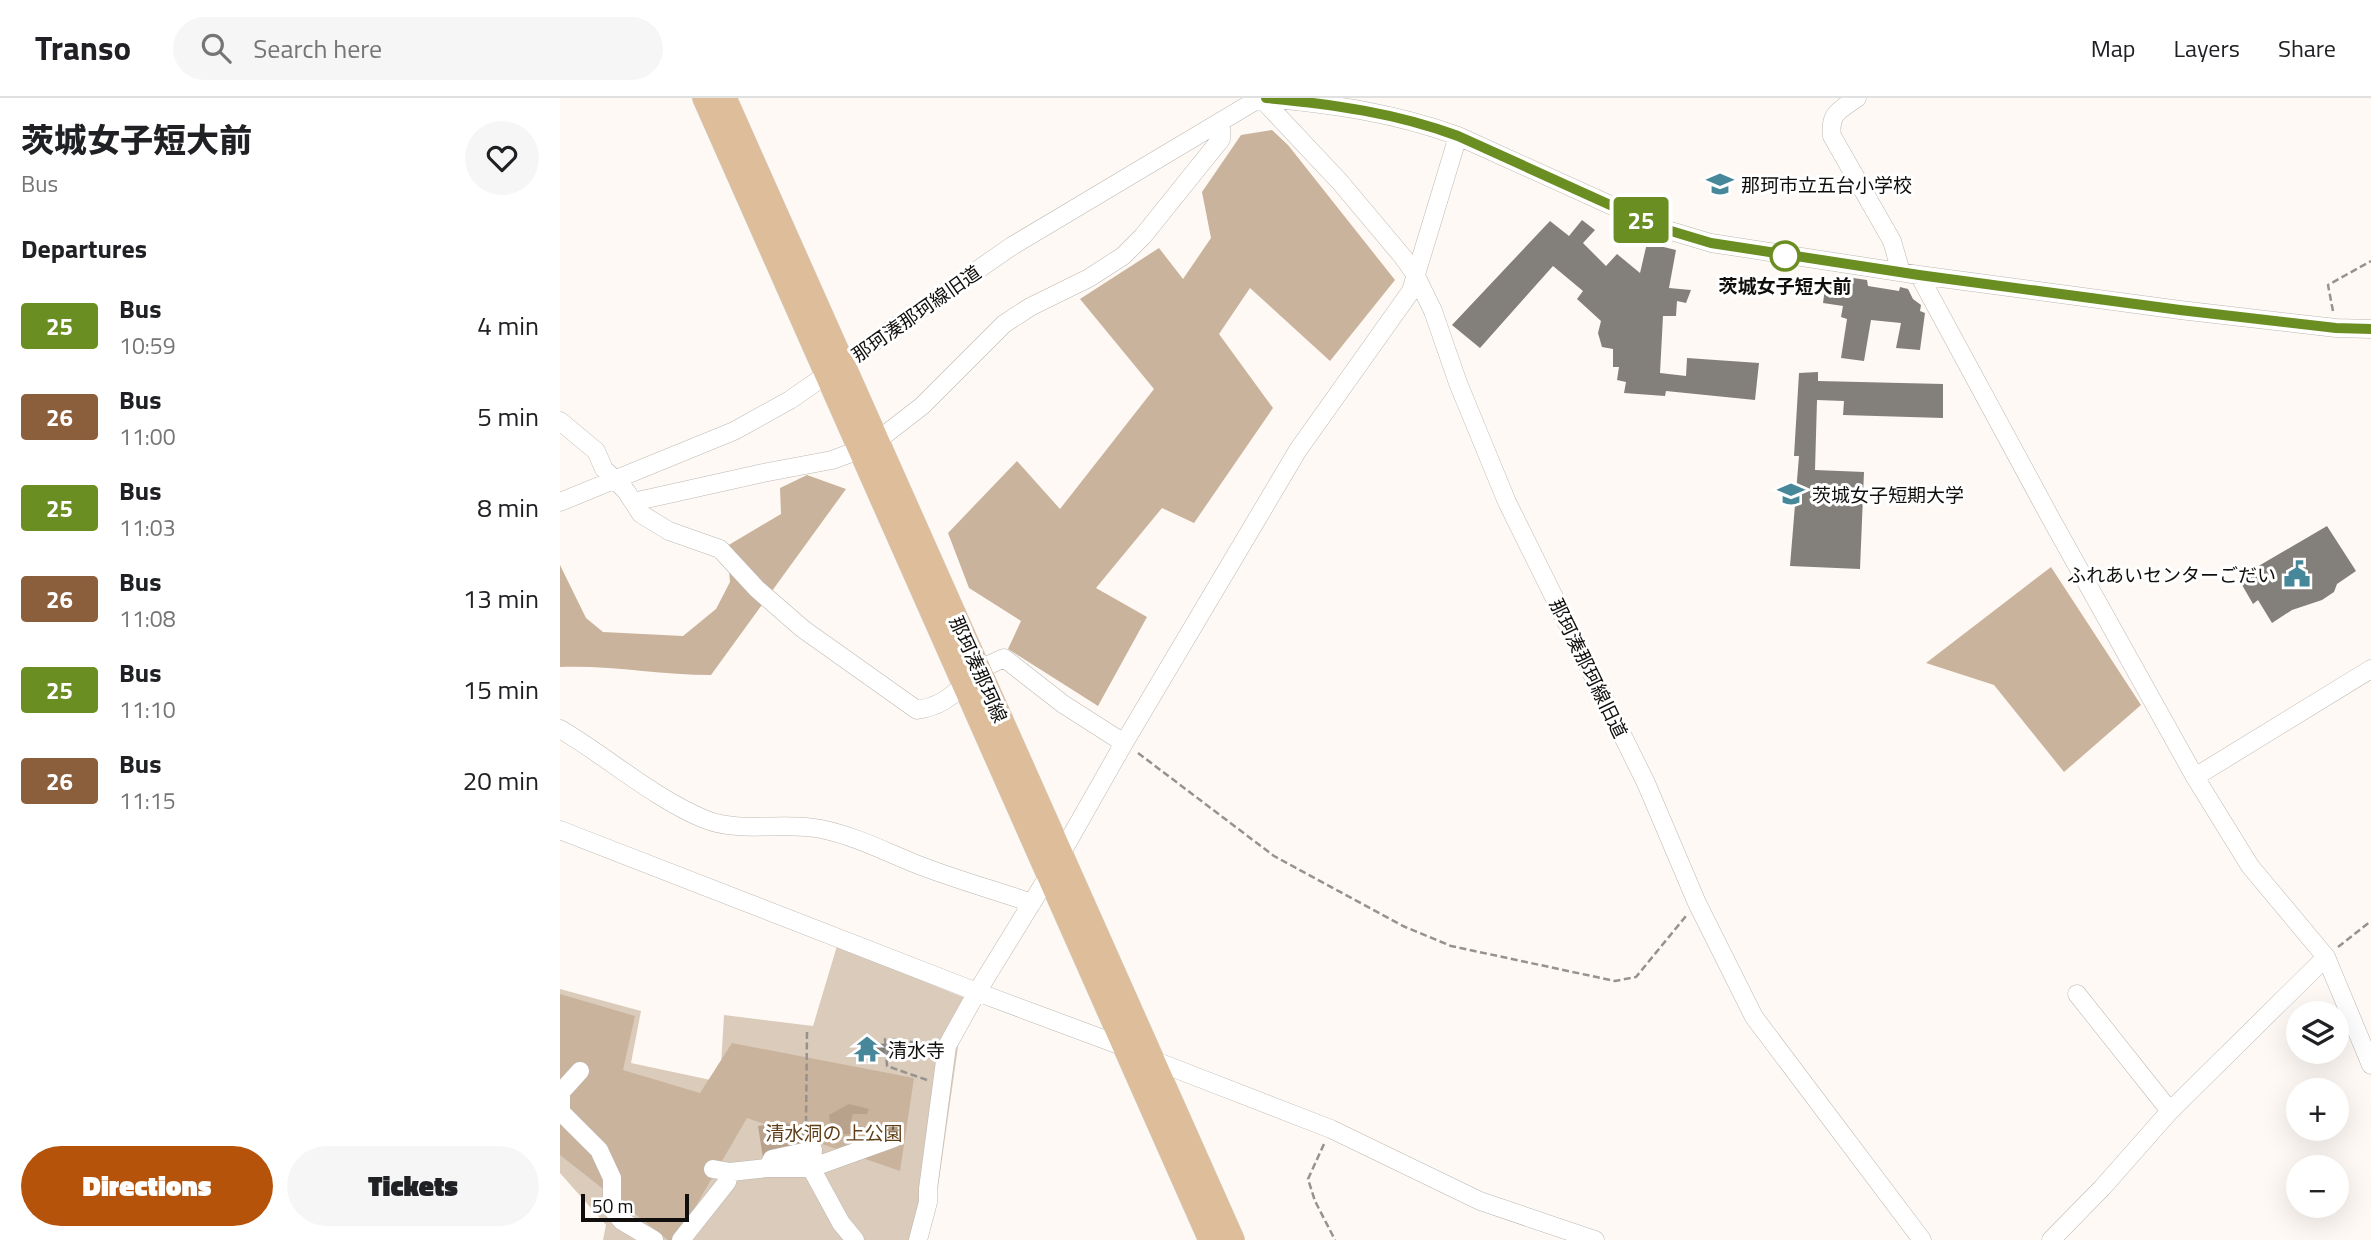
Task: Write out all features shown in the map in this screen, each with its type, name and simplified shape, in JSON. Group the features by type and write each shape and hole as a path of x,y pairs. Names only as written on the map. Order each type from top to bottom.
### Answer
{"main road":[{"name":"那珂湊那珂線","path":"704,98 835,370"},
{"name":"那珂湊那珂線","path":"725,98 868,445 972,676 1061,852 1233,1240"},
{"name":"那珂湊那珂線","path":"972,676 1049,876 1210,1240"}],"street":[{"name":"那珂湊那珂線旧道","path":"560,502 734,431 790,400 1012,246 1262,98 1340,182 1415,274 1433,311 1458,383 1507,502 1646,783 1697,903 1754,1017 1922,1240"},
{"path":"1262,98 1364,109 1458,136 1578,192 1688,238 1910,274 2336,328 2371,329"},
{"path":"1857,98 1836,113 1830,123 1832,136 2195,776 2250,866 2326,957 2371,1065"},
{"path":"633,502 832,460 868,445 922,406 1004,324 1123,256 1143,236 1217,145 1221,139 1221,121"},
{"path":"918,1240 928,1202 947,1046 1298,450 1411,291 1458,136"},
{"path":"560,421 596,452 604,469 641,514 669,531 720,549 757,589 803,629 917,710 935,707 948,700 972,676 1004,657 1063,704 1124,743"},
{"path":"2195,776 2371,669"},
{"path":"560,729 595,750 663,800 708,820 746,826 818,828 859,839 917,864 1032,903"},
{"path":"560,830 1122,1046 1331,1129 1480,1201 1595,1240"},
{"path":"2051,1240 2102,1188 2170,1111 2326,957"},
{"path":"2077,995 2170,1111"},
{"path":"580,1071 561,1092 561,1112 599,1150 612,1178 612,1209 622,1221 654,1240"},
{"path":"681,1240 727,1182 722,1171 767,1168 772,1159 812,1159 894,1138"},
{"path":"812,1159 841,1223 855,1240"}],"path":[{"path":"2336,328 2328,285 2371,261"},
{"path":"1124,743 1275,856 1403,926 1451,946 1615,981 1636,977 1697,903"},
{"path":"2326,957 2371,921"},
{"path":"807,1032 806,1125 812,1159"},
{"path":"942,1085 887,1066 885,1039 947,1046"},
{"path":"1331,1129 1308,1180 1315,1201 1335,1240"}],"green space":[{"path":"1272,130 1288,145 1395,280 1330,361 1250,288 1219,334 1273,408 1194,523 1162,508 1096,588 1147,617 1098,706 1008,649 1021,621 969,588 948,533 1017,461 1060,509 1154,389 1080,299 1159,248 1183,279 1211,238 1202,192 1241,135"},
{"path":"807,475 846,489 711,675 560,667 560,565 586,618 603,632 683,636 716,609 730,582 727,546 781,514 780,488"},
{"path":"2051,567 2141,705 2064,772 1994,685 1926,663"},
{"name":"清水洞の 上公園","path":"837,946 965,998 938,1187 913,1240 603,1240 606,1225 560,1173 560,989 641,1011 631,1063 720,1082 724,1015 813,1026"},
{"path":"560,994 635,1016 623,1070 700,1093 732,1043 914,1078 900,1171 747,1118 676,1240 668,1240 560,1155"}],"shaded area":[{"path":"849,1104 869,1109 867,1114 853,1114 851,1134 823,1134 830,1122 829,1115"},
{"path":"784,1122 806,1130 808,1146 763,1158 758,1126"}],"building":[{"path":"1582,220 1595,230 1583,243 1606,266 1617,254 1640,273 1647,243 1676,250 1669,288 1691,290 1686,303 1677,301 1676,316 1663,316 1660,373 1686,376 1687,358 1759,363 1755,400 1666,391 1665,396 1624,393 1626,382 1617,380 1619,367 1613,367 1613,349 1602,347 1598,333 1601,321 1577,299 1583,291 1553,266 1480,348 1452,325 1550,221 1569,236"},
{"path":"1853,278 1867,280 1868,286 1899,291 1900,287 1908,289 1913,299 1921,305 1920,311 1925,313 1920,350 1896,348 1901,323 1871,320 1864,361 1841,358 1847,319 1841,317 1843,306 1823,303 1826,281 1851,285"},
{"path":"1818,372 1818,381 1943,384 1943,418 1843,415 1844,401 1817,400 1815,470 1864,472 1860,569 1790,566 1799,456 1794,456 1799,373"},
{"name":"ふれあいセンターごだい","path":"2327,526 2356,571 2337,584 2334,592 2322,600 2292,610 2272,623 2258,600 2253,604 2238,578"},
{"path":"859,1043 894,1044 894,1054 859,1054"}],"bus line":[{"name":"25","path":"1266,98 1364,109 1433,126 1661,228 1711,243 1919,275 2180,310 2336,328 2371,329"}],"place":[{"name":"那珂市立五台小学校","path":"1720,184"},
{"name":"茨城女子短大前","path":"1785,256"},
{"name":"茨城女子短期大学","path":"1791,494"},
{"name":"ふれあいセンターごだい","path":"2297,574"},
{"name":"清水寺","path":"867,1049"}]}
